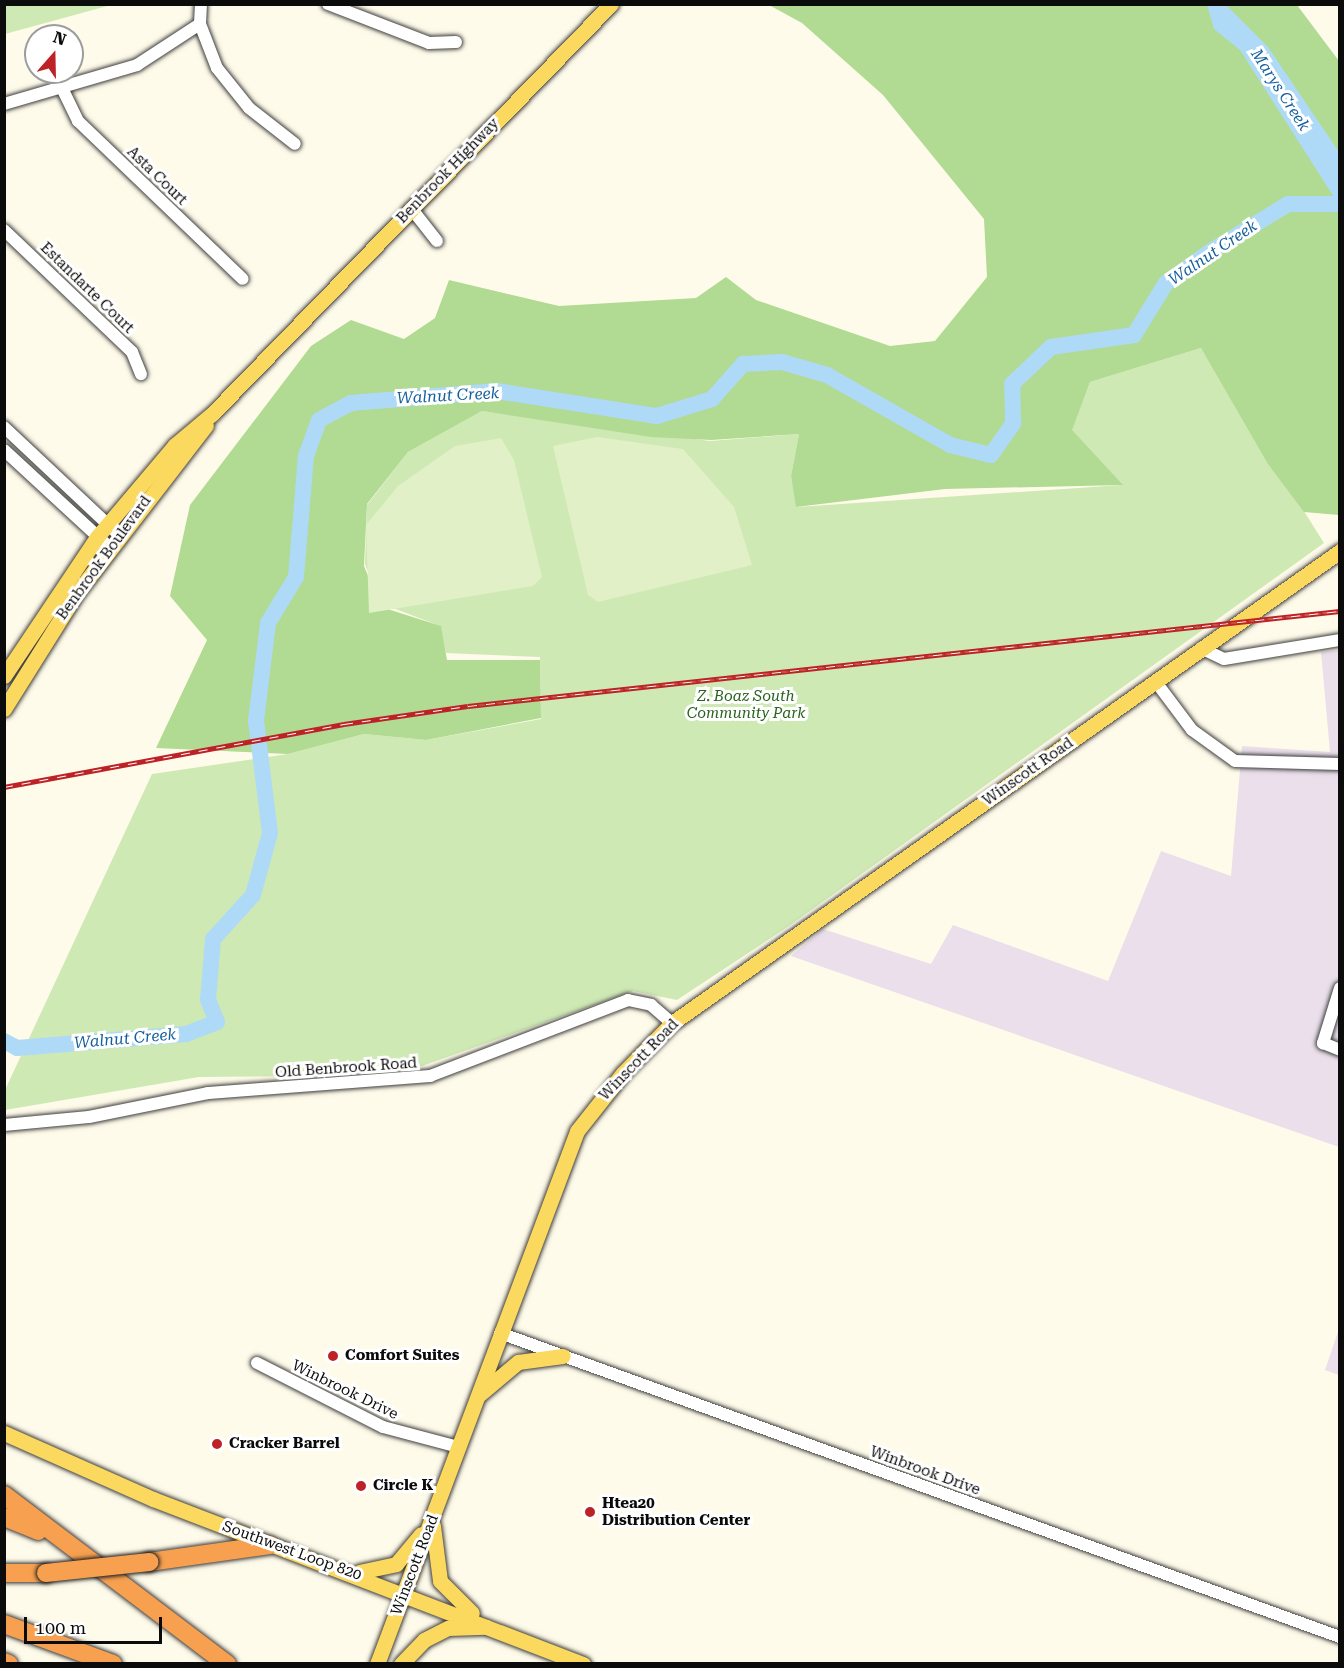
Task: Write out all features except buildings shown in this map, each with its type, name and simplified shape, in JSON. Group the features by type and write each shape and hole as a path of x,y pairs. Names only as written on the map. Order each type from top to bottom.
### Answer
{"highway":[{"path":"4,1495 59,1540 227,1664"},
{"path":"4,1517 59,1540"},
{"path":"4,1573 46,1573 149,1562 270,1545"},
{"path":"4,1624 113,1664"},
{"path":"4,1662 9,1664"}],"main road":[{"name":"Benbrook Highway","path":"286,338 611,4"},
{"name":"Benbrook Boulevard","path":"4,676 175,445 212,414 286,338"},
{"name":"Benbrook Boulevard","path":"4,709 108,536"},
{"name":"Winscott Road","path":"377,1664 500,1333 584,1118 672,1023 1340,551"},
{"path":"476,1398 518,1362 563,1356"},
{"name":"Southwest Loop 820","path":"4,1433 270,1545 405,1593 583,1664"},
{"path":"344,1570 368,1574 396,1564 433,1517"},
{"path":"433,1517 434,1562 442,1586 492,1627"},
{"path":"401,1664 424,1640 448,1628 492,1627"}],"street":[{"path":"201,4 201,24 217,68 249,108 296,144"},
{"path":"328,4 429,43 456,42"},
{"path":"4,104 137,65 201,24"},
{"name":"Asta Court","path":"61,86 78,121 243,279"},
{"path":"411,208 437,241"},
{"name":"Estandarte Court","path":"4,230 132,352 141,374"},
{"path":"4,427 108,536"},
{"path":"4,450 108,536"},
{"path":"1201,648 1224,659 1340,640"},
{"path":"1156,682 1192,730 1235,761 1340,764"},
{"path":"1340,988 1323,1043 1340,1050"},
{"name":"Old Benbrook Road","path":"4,1125 89,1117 208,1093 430,1076 628,1000 651,1005 672,1023"},
{"name":"Winbrook Drive","path":"500,1333 1340,1637"},
{"name":"Winbrook Drive","path":"257,1363 382,1427 458,1447"}],"shaded area":[{"path":"1339,650 1339,1147 791,956 823,929 931,964 953,925 1108,981 1161,851 1231,876 1242,746 1330,752 1321,652"},
{"path":"1339,1329 1339,1375 1325,1370"}],"green space":[{"path":"5,4 111,4 42,24 24,24 24,29 5,34"},
{"path":"769,5 1297,5 1339,61 1339,515 1304,512 1268,464 1201,348 1090,382 1072,430 1123,485 945,489 796,507 791,476 799,434 711,440 651,437 482,411 408,452 367,504 364,566 381,607 441,626 447,660 540,660 541,718 426,740 364,734 288,754 156,748 207,640 170,596 190,505 311,346 351,320 404,339 435,318 449,280 559,306 696,298 726,277 756,300 890,346 935,341 987,277 984,219 883,95 802,23"},
{"name":"Z. Boaz South Community Park","path":"1201,348 1324,543 789,926 677,1000 633,991 422,1066 332,1076 199,1077 5,1110 5,1090 152,774 288,754 364,734 426,740 541,719 540,657 446,653 440,626 380,603 365,564 367,505 408,452 482,411 710,441 799,434 791,476 797,507 1122,485 1071,430 1090,382"},
{"path":"597,437 683,449 734,507 752,565 598,602 588,595 553,446"},
{"path":"501,438 514,460 542,577 533,586 369,613 366,525 398,486 455,446"}],"water":[{"name":"Marys Creek","path":"1207,5 1226,5 1268,47 1339,152 1339,205 1240,50 1214,29"}],"waterway":[{"name":"Walnut Creek","path":"4,1041 17,1048 186,1034 217,1022 208,1000 213,939 253,895 270,833 256,721 268,623 296,577 306,456 319,420 351,403 497,391 657,416 712,399 743,364 782,362 827,375 950,445 991,455 1013,423 1012,384 1051,347 1134,335 1166,283 1211,251 1288,204 1340,204"}],"railway":[{"path":"4,787 344,724 468,706 1340,611"}],"place":[{"name":"Comfort Suites","path":"333,1356"},
{"name":"Cracker Barrel","path":"217,1444"},
{"name":"Circle K","path":"361,1486"},
{"name":"Htea20 Distribution Center","path":"590,1512"}]}
